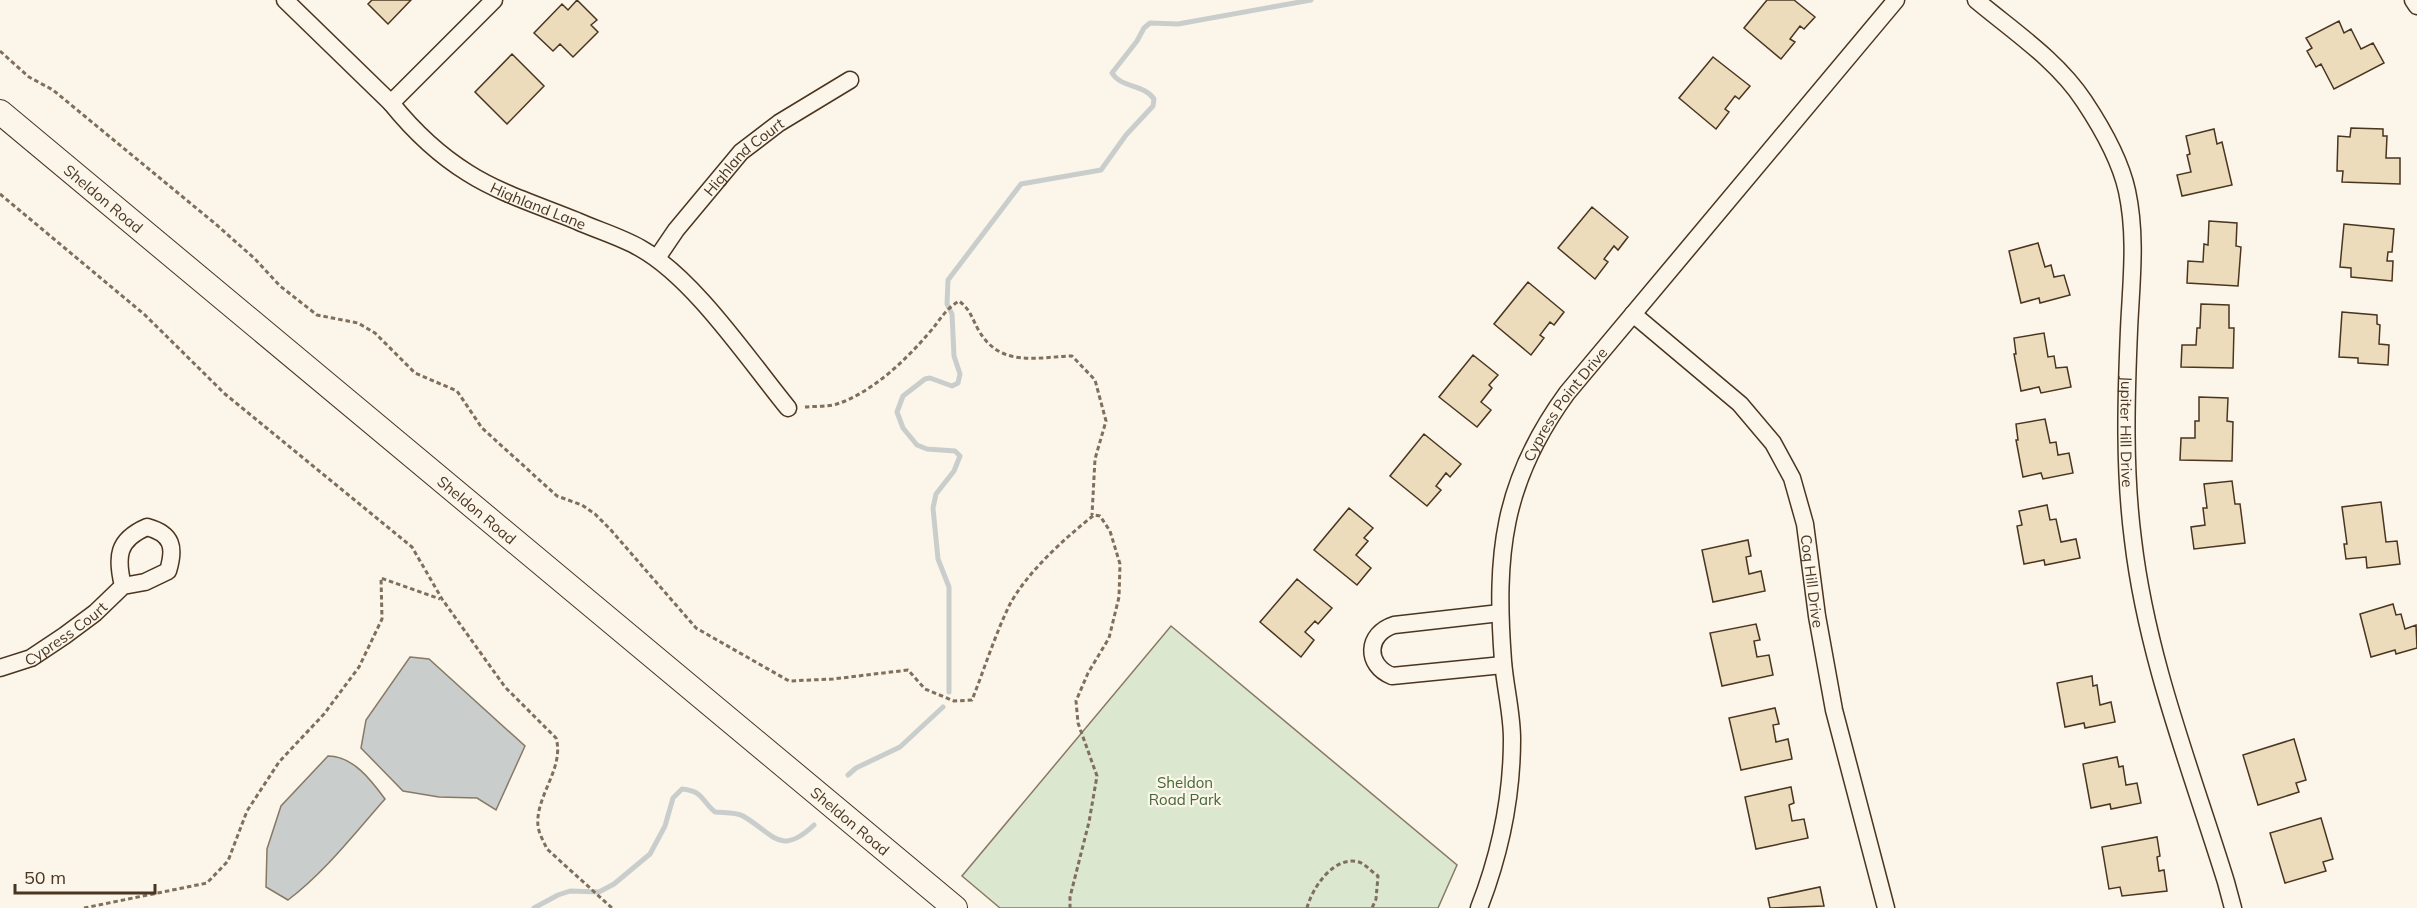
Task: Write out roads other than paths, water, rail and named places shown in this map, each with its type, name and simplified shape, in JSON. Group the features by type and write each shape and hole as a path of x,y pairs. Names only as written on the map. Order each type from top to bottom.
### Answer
{"main road":[{"name":"Sheldon Road","path":"0,112 955,908"}],"street":[{"name":"Highland Lane","path":"285,0 391,103 405,120 468,173 638,247 657,258 683,282 720,324 788,408"},
{"path":"391,103 494,0"},
{"name":"Cypress Point Drive","path":"1479,908 1495,868 1506,817 1512,737 1503,665 1500,613 1503,540 1516,486 1534,446 1567,393 1896,0"},
{"name":"Jupiter Hill Drive","path":"1976,0 2065,76 2084,100 2110,144 2127,191 2133,263 2126,400 2126,467 2133,542 2154,657 2233,908"},
{"path":"2413,0 2417,6"},
{"name":"Highland Court","path":"657,258 676,230 741,152 779,123 850,80"},
{"name":"Cog Hill Drive","path":"1633,314 1740,404 1773,443 1792,478 1805,524 1817,616 1834,710 1887,908"},
{"name":"Cypress Court","path":"0,668 30,658 64,636 94,613 123,586"},
{"path":"1500,613 1386,627 1373,642 1372,653 1375,663 1383,672 1392,676 1503,665"}],"waterway":[{"path":"949,692 949,587 938,559 933,508 936,494 954,471 960,456 955,451 927,449 917,445 903,428 897,412 903,396 925,379 930,378 952,386 958,383 960,374 954,356 952,314 947,304 948,280 1021,184 1101,170 1126,135 1153,106 1154,99 1150,94 1121,81 1112,73 1150,23 1178,24 1311,0"},
{"path":"848,775 856,768 900,747 943,707"},
{"path":"534,908 570,891 599,892 614,884 650,854 665,826 673,798 682,789 698,794 715,812 743,816 777,839 793,840 814,825"}],"park label":[{"name":"Sheldon Road Park","path":"1185,790"}]}
